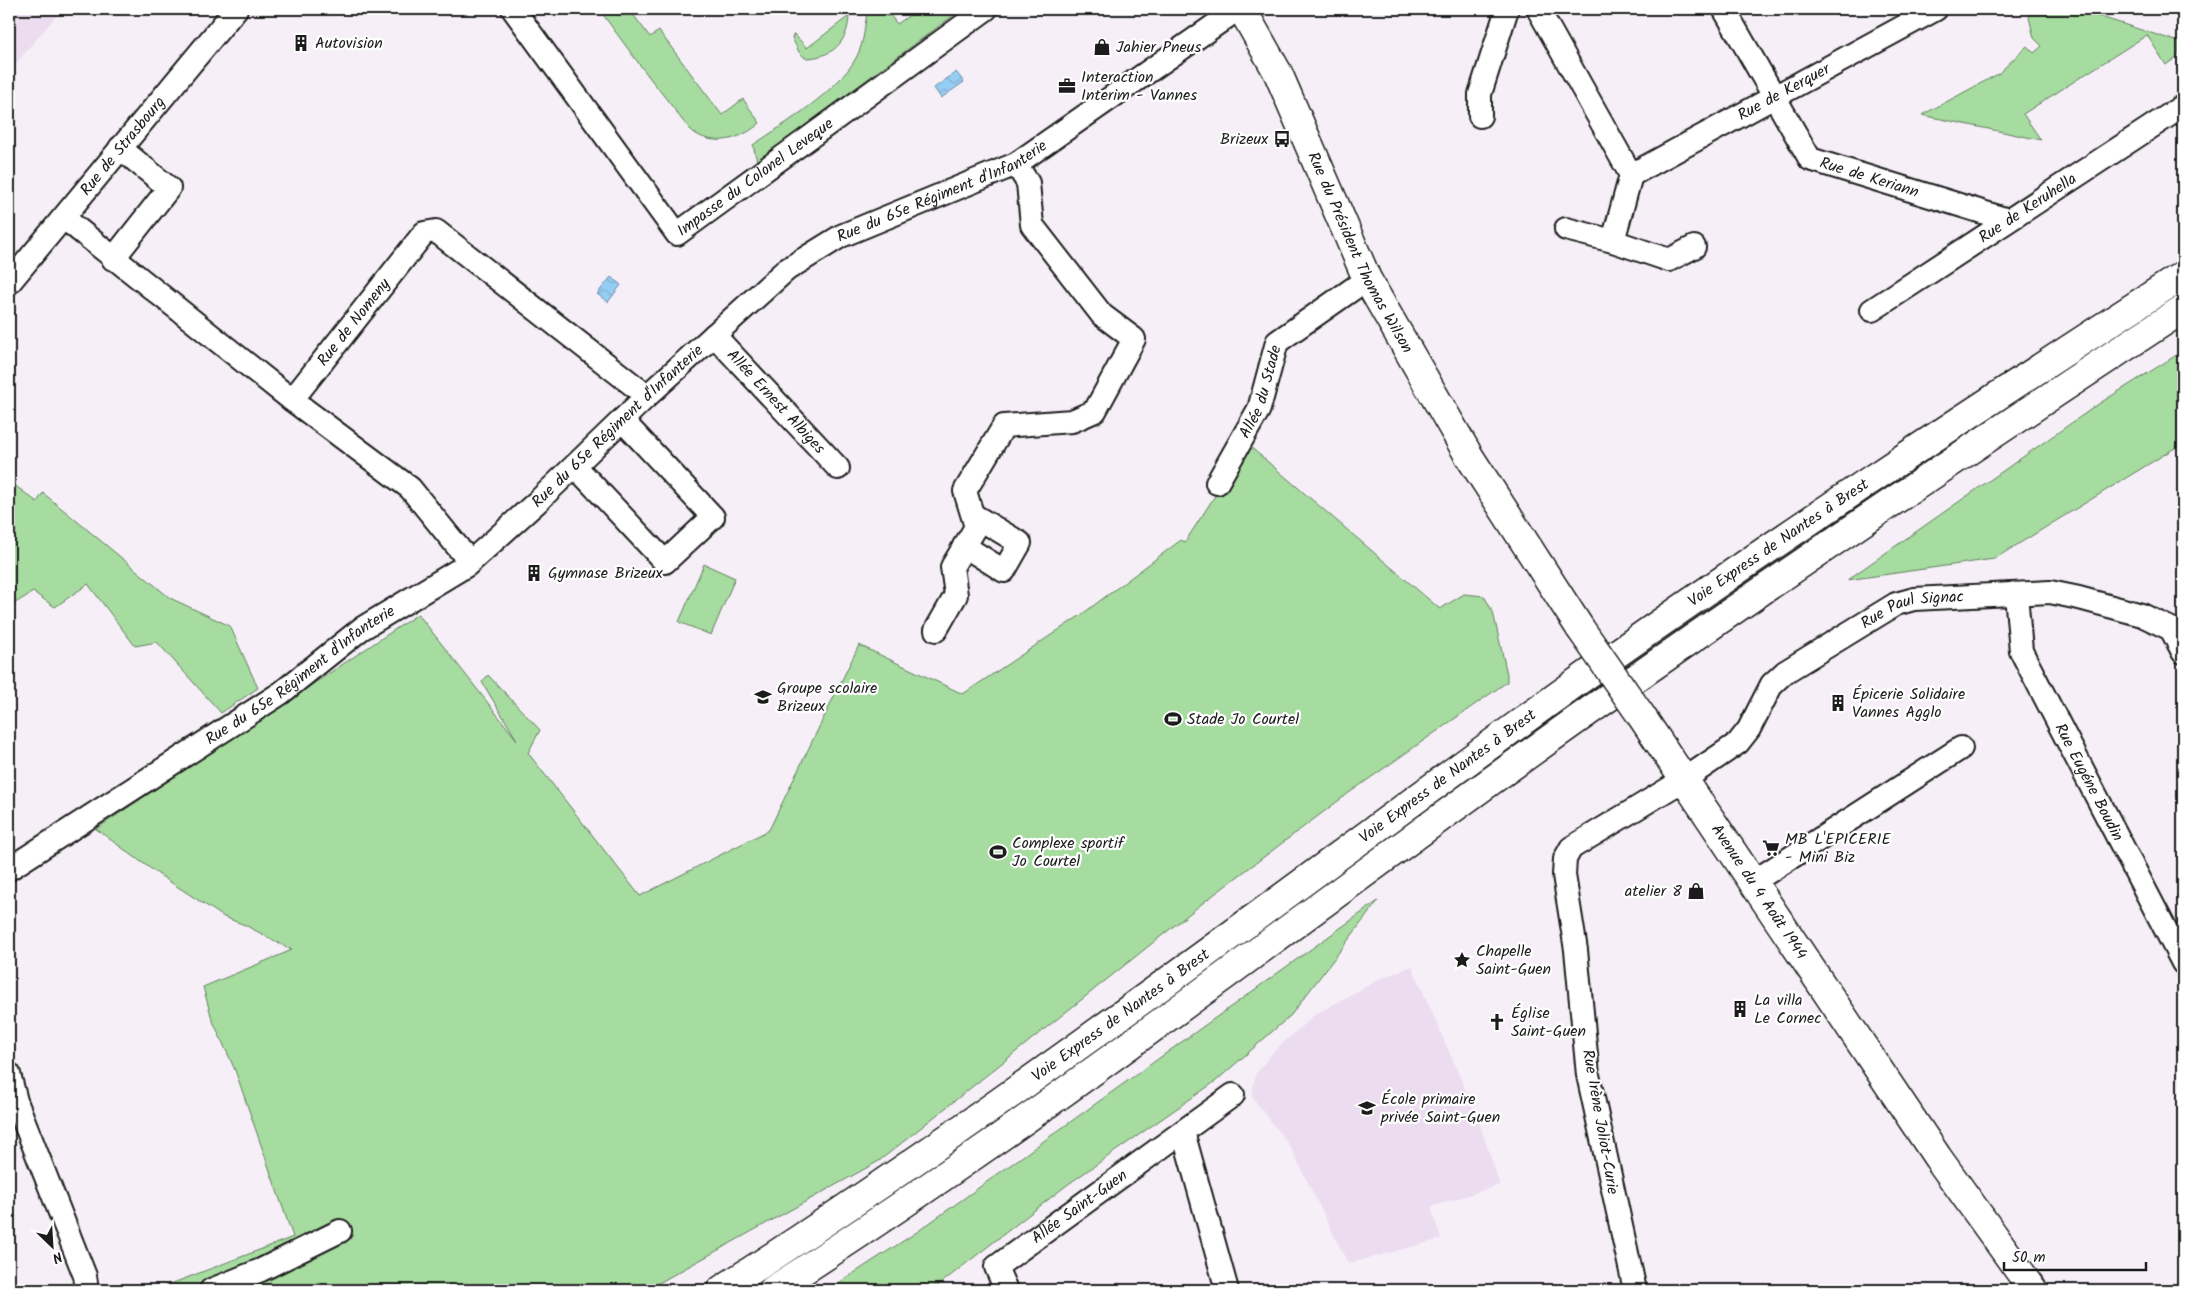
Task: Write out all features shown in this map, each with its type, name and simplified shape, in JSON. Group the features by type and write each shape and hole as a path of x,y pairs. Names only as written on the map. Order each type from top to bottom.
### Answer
{"main road":[{"name":"Rue du Président Thomas Wilson","path":"1242,9 1278,72 1367,278 1490,490"},
{"name":"Voie Express de Nantes à Brest","path":"721,1290 855,1203 1022,1088 1633,643 1966,417 2183,275"},
{"name":"Voie Express de Nantes à Brest","path":"773,1290 886,1216 1066,1092 1492,780 1726,614 1918,484 2183,309"},
{"name":"Avenue du 4 Août 1944","path":"1490,490 1580,628 1685,779 1938,1158 2032,1290"}],"street":[{"name":"Rue de Strasbourg","path":"9,283 236,9"},
{"name":"Impasse du Colonel Leveque","path":"513,9 677,234 986,9"},
{"name":"Rue du 65e Régiment d'Infanterie","path":"9,869 281,693 361,629 470,562 574,466 646,396 786,270 841,236 1016,164 1238,9"},
{"path":"1480,116 1480,94 1507,9"},
{"path":"1538,9 1631,175 1613,241"},
{"name":"Rue de Keriann","path":"1724,9 1810,159 2008,220"},
{"name":"Rue de Kerquer","path":"1631,175 1936,9"},
{"name":"Rue de Keruhella","path":"1872,310 2183,106"},
{"path":"113,259 169,188 120,148"},
{"path":"936,630 956,595 952,567 976,527 965,491 1004,426 1072,421 1095,411 1134,339 1102,315 1032,225 1028,184 1016,164"},
{"path":"64,218 292,400 410,488 470,562"},
{"path":"1566,229 1613,241 1669,260 1694,248"},
{"name":"Rue de Nomeny","path":"292,400 424,233 436,232 646,396"},
{"name":"Allée du Stade","path":"1217,483 1259,409 1277,342 1367,278"},
{"name":"Allée Ernest Albiges","path":"714,335 838,468"},
{"path":"574,466 665,562 713,517 622,420"},
{"path":"964,546 1004,571 1020,543 973,516"},
{"name":"Rue Paul Signac","path":"1685,779 1738,743 1749,729 1772,684 1785,672 1896,604 1914,599 2050,592 2142,615 2171,629 2183,652"},
{"name":"Rue Eugéne Boudin","path":"2016,594 2021,650 2183,963"},
{"path":"1753,882 1961,748"},
{"name":"Rue Irène Joliot-Curie","path":"1635,1290 1588,1074 1576,950 1564,875 1565,859 1571,848 1685,779"},
{"path":"9,1074 16,1101 85,1276 87,1290"},
{"name":"Allée Saint-Guen","path":"1006,1290 996,1266 1232,1095"},
{"path":"1183,1132 1227,1290"},
{"path":"211,1290 261,1270 340,1231"}],"shaded area":[{"path":"9,9 62,9 9,72"},
{"name":"École primaire privée Saint-Guen","path":"1412,966 1477,1116 1500,1185 1431,1207 1441,1239 1348,1264 1291,1148 1252,1097 1255,1075 1272,1053 1314,1015 1380,979"}],"green space":[{"path":"599,9 629,9 650,37 659,31 722,115 743,99 760,123 746,133 730,139 713,140 696,134 682,120"},
{"path":"868,9 882,9 897,24 919,9 962,9 757,161 753,145 809,106 848,70 861,46"},
{"path":"2027,9 2076,9 2179,42 2178,56 2166,65 2147,35 2023,114 2041,140 1922,115 1998,74 2027,46 2034,53 2042,46 2034,38"},
{"path":"849,16 845,34 830,52 805,58 799,52 792,38 794,34 807,48"},
{"path":"2183,351 2183,443 1994,559 1847,580 2100,403"},
{"name":"Complexe sportif Jo Courtel","path":"1248,445 1440,609 1464,594 1484,596 1493,612 1507,674 1507,682 1346,795 1204,902 879,1161 646,1290 155,1290 293,1237 235,1070 212,1019 203,987 292,950 245,925 224,917 158,874 96,829 418,614 517,740 482,682 488,675 540,730 528,753 640,896 769,830 859,645 963,694 1081,615 1181,540 1185,542"},
{"path":"9,481 37,502 43,493 170,598 230,626 258,688 221,713 157,642 135,646 88,584 55,607 33,592 9,607"},
{"path":"704,564 735,578 711,635 679,622"},
{"path":"1378,901 1291,1015 1216,1081 1067,1185 932,1290 828,1290 917,1232"}],"water":[{"path":"956,72 964,82 941,98 934,88"},
{"path":"611,277 621,285 608,302 597,294"}],"place":[{"name":"Autovision","path":"301,43"},
{"name":"Jahier Pneus","path":"1102,47"},
{"name":"Interaction Interim - Vannes","path":"1067,86"},
{"name":"Brizeux","path":"1282,139"},
{"name":"Gymnase Brizeux","path":"534,573"},
{"name":"Groupe scolaire Brizeux","path":"763,697"},
{"name":"Épicerie Solidaire Vannes Agglo","path":"1838,703"},
{"name":"Stade Jo Courtel","path":"1173,719"},
{"name":"MB L'EPICERIE - Mini Biz","path":"1771,848"},
{"name":"Complexe sportif Jo Courtel","path":"998,852"},
{"name":"atelier 8","path":"1696,891"},
{"name":"Chapelle Saint-Guen","path":"1462,960"},
{"name":"La villa Le Cornec","path":"1740,1009"},
{"name":"Église Saint-Guen","path":"1497,1022"},
{"name":"École primaire privée Saint-Guen","path":"1367,1108"}]}
